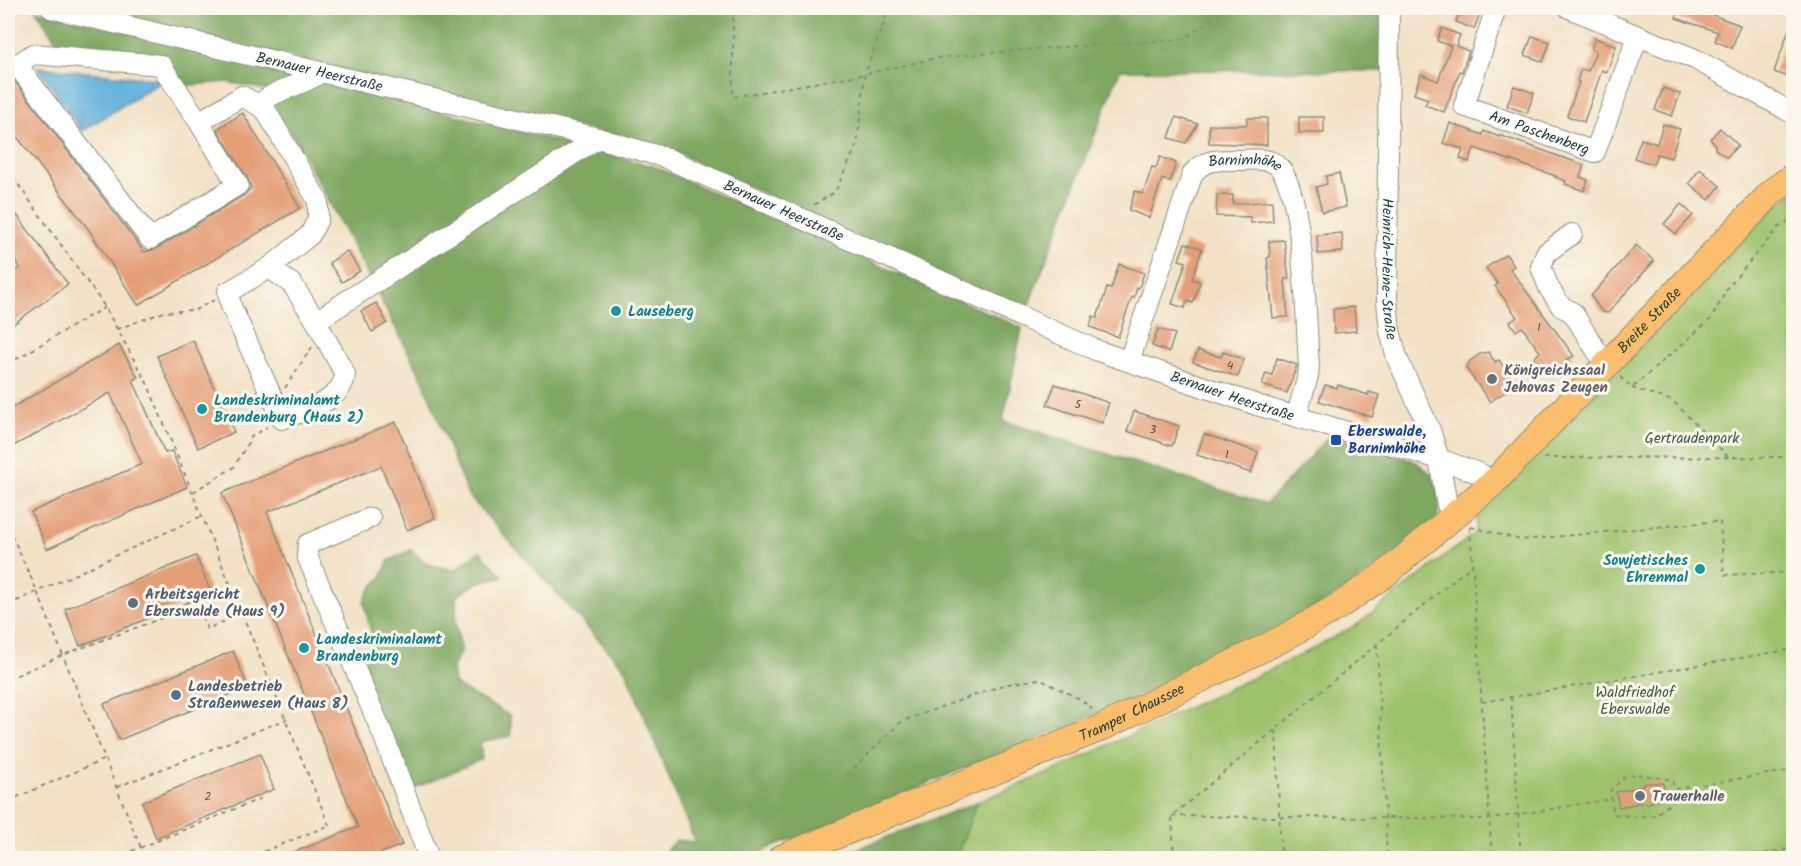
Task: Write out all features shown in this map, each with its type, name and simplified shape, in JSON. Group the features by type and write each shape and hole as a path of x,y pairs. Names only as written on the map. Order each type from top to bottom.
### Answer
{"main road":[{"name":"Breite Straße","path":"1463,522 1493,483 1774,190 1790,166"},
{"name":"Tramper Chaussee","path":"781,858 1101,728 1272,644 1339,606 1463,522"}],"street":[{"name":"Bernauer Heerstraße","path":"51,8 598,138 666,158 1076,341 1296,417 1439,459 1481,474 1493,483"},
{"name":"Heinrich-Heine-Straße","path":"1390,8 1387,301 1390,330 1397,358 1430,430 1439,459 1447,505 1463,522"},
{"name":"Am Paschenberg","path":"1497,8 1464,106 1595,152 1638,36"},
{"path":"1569,8 1695,59 1794,114"},
{"path":"33,54 160,65 199,122 237,185 150,239 17,65 33,54"},
{"path":"259,105 269,95 312,79 320,73"},
{"path":"199,122 242,96 259,105 265,109 318,201 318,219 310,235 269,268 228,292 231,306 279,411 321,404 335,394 345,380 345,374 292,284 269,268"},
{"path":"319,327 598,138"},
{"name":"Barnimhöhe","path":"1129,361 1193,173 1200,166 1212,160 1264,159 1277,164 1286,175 1291,188 1301,243 1309,367 1296,417"},
{"path":"1572,234 1546,253 1541,267 1549,288 1561,306 1573,313 1606,366"},
{"path":"370,518 308,544 307,556 384,737 429,858"}],"path":[{"path":"733,8 733,97 865,74 936,58 1184,39 1227,8"},
{"path":"809,211 816,203 835,192 858,145 865,74 889,8"},
{"path":"1790,166 1785,150 1794,129"},
{"path":"8,170 105,307 148,385 332,830"},
{"path":"1632,388 1711,319 1728,287 1779,227 1794,218"},
{"path":"117,329 164,312 195,310 228,292"},
{"path":"8,364 105,307"},
{"path":"193,492 234,467 252,436 279,411 319,327"},
{"path":"1606,366 1632,388 1674,400 1729,458"},
{"path":"1525,451 1543,458 1794,458"},
{"path":"8,605 202,516"},
{"path":"1463,522 1521,540 1720,521 1724,575 1794,572"},
{"path":"1463,522 1473,564 1492,858"},
{"path":"8,527 37,591 145,858"},
{"path":"1172,816 1473,564"},
{"path":"8,679 197,605 207,629 243,613"},
{"path":"1377,644 1387,858"},
{"path":"1482,702 1794,649"},
{"path":"847,775 902,721 1002,684 1039,679 1080,699 1093,711 1101,728"},
{"path":"1511,697 1521,858"},
{"path":"117,787 287,719"},
{"path":"1276,730 1281,858"},
{"path":"8,801 105,759"},
{"path":"1675,789 1794,770"},
{"path":"1638,774 1672,780 1676,799 1655,815 1636,816 1614,814 1611,799 1610,791 1623,778 1638,774"},
{"path":"115,858 262,798"},
{"path":"1172,816 1490,819 1611,799"},
{"path":"1172,816 1174,858"},
{"path":"247,858 330,825"},
{"path":"1738,858 1794,848"}],"green space":[{"path":"90,8 1383,8 1385,71 1120,70 1025,314 668,149"},
{"path":"36,10 653,166 1022,328 1003,421 1266,504 1331,434 1416,462 1432,475 1437,488 1439,508 1436,522 1426,534 1284,630 1109,709 746,858 659,858 676,840 695,842 625,669 468,495 423,380 324,192 266,90 227,82 181,86 165,58 62,50"},
{"name":"Waldfriedhof Eberswalde","path":"1793,192 1793,858 956,858 977,802 1051,772 1301,655 1358,624 1476,532 1477,516 1772,210"},
{"path":"411,550 426,564 454,570 480,551 503,576 477,583 456,597 456,624 461,651 452,667 454,684 510,716 511,736 480,742 482,759 408,791 370,693 365,663 372,637 364,601 372,587 382,577 388,561"},
{"path":"977,802 956,858 834,858"}],"water":[{"path":"38,67 164,80 82,131"}],"building":[{"path":"1461,8 1482,8 1474,29 1456,22"},
{"path":"1680,8 1709,8 1707,13 1740,25 1732,48 1715,41 1718,32 1676,18"},
{"path":"1792,21 1794,22 1794,79 1774,72"},
{"path":"1442,28 1460,35 1456,46 1469,51 1444,112 1425,105 1428,99 1414,94 1421,74 1438,81 1451,46 1437,41"},
{"path":"1532,36 1550,42 1543,62 1525,55"},
{"path":"1595,38 1616,46 1607,72 1602,70 1584,122 1567,116 1581,69 1588,71 1596,51 1591,49"},
{"path":"8,72 144,252 156,249 244,195 251,188 248,179 217,129 243,113 300,208 138,305 89,230 8,125"},
{"path":"1514,86 1534,93 1527,113 1507,106"},
{"path":"1663,88 1680,94 1672,116 1655,110"},
{"path":"1176,117 1198,124 1186,143 1169,138"},
{"path":"1299,117 1324,117 1324,133 1299,133"},
{"path":"1247,118 1267,118 1267,145 1209,143 1209,125 1247,125"},
{"path":"1450,123 1483,135 1484,131 1499,137 1499,135 1584,165 1580,177 1588,180 1584,191 1565,184 1566,181 1556,176 1474,148 1469,162 1460,159 1463,149 1443,143"},
{"path":"1663,124 1680,129 1671,158 1657,154 1653,164 1634,158 1641,139 1657,144"},
{"path":"1720,128 1738,145 1727,157 1715,149 1715,144 1710,139"},
{"path":"1160,157 1176,163 1170,182 1162,179 1149,218 1129,210 1135,191 1143,194 1152,167 1156,168"},
{"path":"1700,169 1720,186 1709,200 1689,183"},
{"path":"1339,173 1346,207 1322,212 1316,187 1327,184 1326,176"},
{"path":"1217,195 1233,195 1233,204 1272,201 1273,221 1251,223 1250,217 1216,216"},
{"path":"8,203 68,284 8,328 8,276 20,268 8,252"},
{"path":"1681,204 1693,215 1676,234 1664,224"},
{"path":"1342,233 1343,252 1318,254 1317,235"},
{"path":"1284,240 1289,279 1285,279 1288,317 1273,318 1267,258 1270,257 1269,241"},
{"path":"1185,243 1202,249 1192,279 1200,282 1193,303 1187,301 1185,308 1172,304 1186,262 1179,260"},
{"path":"1636,245 1654,261 1608,313 1602,312 1591,296"},
{"path":"347,251 360,271 342,282 329,263"},
{"path":"1506,254 1514,266 1510,269 1574,356 1568,359 1551,377 1532,360 1540,352 1522,327 1516,331 1510,322 1517,317 1495,286 1498,284 1486,268"},
{"path":"1119,264 1144,273 1134,298 1132,297 1118,337 1090,327 1093,316 1097,318 1107,288 1111,289"},
{"path":"376,303 387,323 372,332 361,311"},
{"path":"1354,307 1356,331 1334,333 1333,309"},
{"path":"1158,329 1175,334 1169,352 1152,346"},
{"name":"Landeskriminalamt Brandenburg (Haus 2)","path":"193,340 234,432 198,448 157,356"},
{"path":"119,345 138,377 133,380 165,453 172,451 187,487 47,549 31,512 142,464 110,393 8,449 8,410"},
{"path":"1198,350 1221,357 1223,352 1244,359 1238,377 1193,362"},
{"name":"Königreichssaal Jehovas Zeugen","path":"1488,352 1495,362 1499,360 1511,377 1507,380 1512,387 1490,402 1466,368 1470,361"},
{"path":"1277,358 1297,365 1287,393 1262,385 1266,373 1272,375"},
{"path":"1055,384 1109,403 1102,423 1047,405"},
{"path":"1325,385 1337,388 1338,385 1368,395 1369,392 1379,395 1372,417 1319,401"},
{"path":"1134,411 1179,426 1172,446 1127,431"},
{"name":"Landeskriminalamt Brandenburg","path":"396,422 435,518 407,530 381,466 267,512 402,845 368,858 279,858 358,827 222,493"},
{"path":"1204,434 1258,452 1251,473 1197,455"},
{"name":"Arbeitsgericht Eberswalde (Haus 9)","path":"196,556 211,593 80,646 65,609"},
{"name":"Landesbetrieb Straßenwesen (Haus 8)","path":"233,651 248,687 119,740 104,704"},
{"path":"260,754 274,789 156,838 142,802"},
{"name":"Trauerhalle","path":"1646,783 1663,783 1665,795 1650,803 1619,807 1616,792 1636,788"}],"place":[{"name":"Lauseberg","path":"616,311"},
{"name":"Königreichssaal Jehovas Zeugen","path":"1492,379"},
{"name":"Landeskriminalamt Brandenburg (Haus 2)","path":"202,409"},
{"name":"Eberswalde, Barnimhöhe","path":"1336,440"},
{"name":"Sowjetisches Ehrenmal","path":"1700,569"},
{"name":"Arbeitsgericht Eberswalde (Haus 9)","path":"133,603"},
{"name":"Landeskriminalamt Brandenburg","path":"304,648"},
{"name":"Landesbetrieb Straßenwesen (Haus 8)","path":"176,695"},
{"name":"Trauerhalle","path":"1640,796"}],"park label":[{"name":"Gertraudenpark","path":"1692,438"}]}
